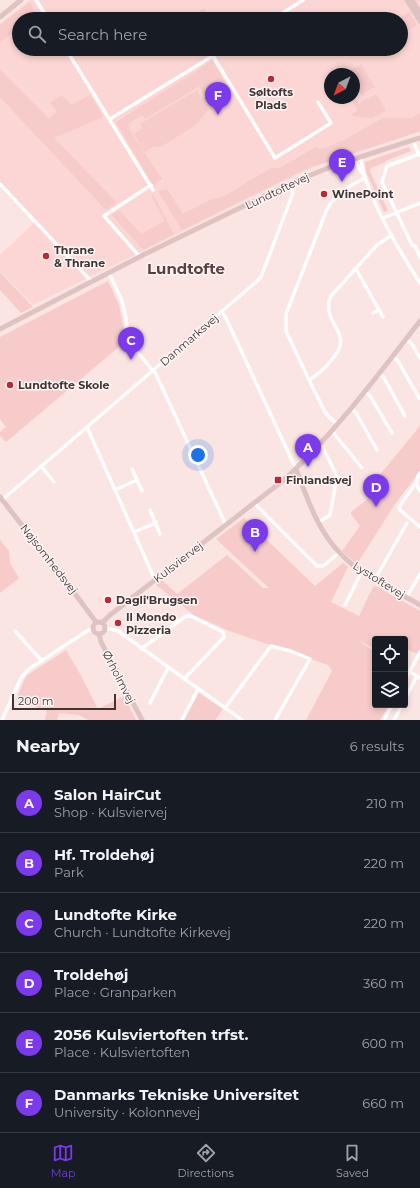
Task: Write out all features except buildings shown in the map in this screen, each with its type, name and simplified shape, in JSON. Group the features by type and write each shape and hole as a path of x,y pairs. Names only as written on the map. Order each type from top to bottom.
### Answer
{"street":[{"path":"0,17 21,0"},
{"path":"36,0 44,12"},
{"path":"284,12 303,0"},
{"path":"407,0 420,21"},
{"path":"412,0 420,13"},
{"path":"70,56 153,190"},
{"path":"110,120 213,56 275,158 331,123 318,102"},
{"name":"Lundtoftevej","path":"0,329 140,257 291,183 316,172 420,138"},
{"path":"413,140 420,155 387,166 382,182 412,244 417,245 420,257"},
{"path":"360,157 366,178 383,218 420,282"},
{"path":"354,159 366,178"},
{"path":"338,424 325,412 309,380 286,331 286,314 327,209 336,196 342,191 366,178"},
{"name":"Danmarksvej","path":"1,498 153,371 261,277 293,193 291,183"},
{"path":"0,184 92,282"},
{"path":"140,257 104,216 151,186"},
{"path":"383,218 420,203"},
{"path":"309,380 322,373 340,348 340,337 328,312 331,296 377,245 392,235"},
{"path":"356,269 383,317"},
{"path":"109,273 122,302 126,318 128,340 153,371 226,525"},
{"path":"374,313 379,310"},
{"path":"222,312 296,469"},
{"name":"Kulsviervej","path":"103,622 296,469 321,444 338,424 420,322"},
{"path":"406,339 412,344 420,358"},
{"path":"393,356 398,361 419,398"},
{"path":"379,373 384,378 405,416"},
{"path":"365,391 370,396 392,433"},
{"path":"351,408 356,412 377,450"},
{"path":"87,427 155,580"},
{"path":"332,431 337,435 362,468"},
{"path":"319,522 330,515 337,476 321,444"},
{"path":"41,466 54,482"},
{"path":"132,469 142,491"},
{"name":"Lystoftevej","path":"296,469 328,540 339,553 362,571 420,605"},
{"path":"420,473 416,483 399,506 400,510 420,527"},
{"path":"115,490 137,480"},
{"path":"416,483 420,491"},
{"name":"Nøjsomhedsvej","path":"1,498 96,622"},
{"path":"254,503 316,566 322,566 339,553"},
{"path":"150,510 160,534"},
{"path":"134,532 156,523"},
{"path":"375,579 407,523"},
{"path":"345,605 362,571"},
{"path":"407,597 420,574"},
{"path":"142,649 186,616 191,616 223,632 224,637 184,679"},
{"path":"93,629 93,625 96,622 103,622 106,628 118,631 242,720"},
{"path":"93,629 95,633 99,634 104,632 106,628"},
{"path":"2,720 21,678 29,669 87,631 93,629"},
{"path":"15,631 42,661"},
{"name":"Ørholmvej","path":"99,634 101,642 142,720"},
{"path":"225,708 271,646 291,651 310,659 275,720"},
{"path":"408,675 420,652"},
{"path":"150,703 168,668"},
{"path":"408,694 419,677 410,672"},
{"path":"182,720 198,689"},
{"path":"384,720 390,708"},
{"path":"394,720 400,708"}],"shaded area":[{"path":"30,0 420,0 420,132 313,167 33,305 0,271 0,255 35,222 0,185 0,24 12,14 12,56 408,56 408,12 15,12"},
{"path":"30,2 34,12 17,12"},
{"path":"204,8 206,12 198,12"},
{"path":"408,13 417,25 408,30"},
{"path":"12,16 12,34 0,42 0,25"},
{"path":"212,61 230,90 224,95 213,78 223,95 210,103 199,87 206,82 145,119 142,115 128,124 130,131 162,179 153,185 116,122"},
{"path":"361,64 375,88 372,88 362,96 360,93 360,68 355,68"},
{"path":"0,70 49,119 57,111 50,103 62,95 71,105 90,95 103,117 54,138 117,203 106,210 0,97"},
{"path":"197,90 208,110 197,124 161,147 154,146 145,152 134,134 143,128 140,124"},
{"path":"376,94 386,111 372,118 352,116 352,114 358,110 354,104 360,104 367,98 368,99"},
{"path":"420,113 420,131 308,168 182,230 158,191 167,189 183,214 214,198 218,199 271,168 280,168 316,147 320,150 344,140 383,118 412,118"},
{"path":"409,147 411,151 371,168 370,171 388,211 384,212 366,172 365,162"},
{"path":"153,194 174,234 145,249 141,248 112,215 119,210 141,234 165,221 151,196"},
{"path":"0,272 33,307 21,313 0,290"},
{"path":"108,281 119,305 126,341 6,442 0,436 0,432 6,427 0,419 0,337"},
{"path":"420,426 420,471 395,504 357,564 342,551 360,526 351,512 373,495 374,482"},
{"path":"244,518 315,586 343,563 348,567 331,602 359,616 373,587 376,586 420,611 420,649 417,654 408,650 408,636 372,636 372,647 358,640 372,650 372,708 387,708 380,720 306,720 332,671 328,665 229,631 194,615 156,585 162,580 177,594 227,555 263,588 269,588 216,539"},
{"path":"0,540 9,551 10,563 19,578 0,593"},
{"path":"66,650 98,709 124,696 136,720 88,720 79,715 59,713 57,720 45,720 47,711 16,700 26,676"},
{"path":"199,693 223,709 215,720 184,720"}],"place":[{"name":"Søltofts Plads","path":"271,79"},
{"name":"Danmarks Tekniske Universitet","path":"218,115"},
{"name":"2056 Kulsviertoften trfst.","path":"342,182"},
{"name":"WinePoint","path":"324,194"},
{"name":"Thrane & Thrane","path":"46,256"},
{"name":"Lundtofte Kirke","path":"131,360"},
{"name":"Lundtofte Skole","path":"10,385"},
{"name":"Salon HairCut","path":"308,467"},
{"name":"Finlandsvej","path":"278,480"},
{"name":"Troldehøj","path":"376,507"},
{"name":"Hf. Troldehøj","path":"255,552"},
{"name":"Dagli'Brugsen","path":"108,600"},
{"name":"Il Mondo Pizzeria","path":"118,623"}],"district":[{"name":"Lundtofte","path":"186,269"}]}
